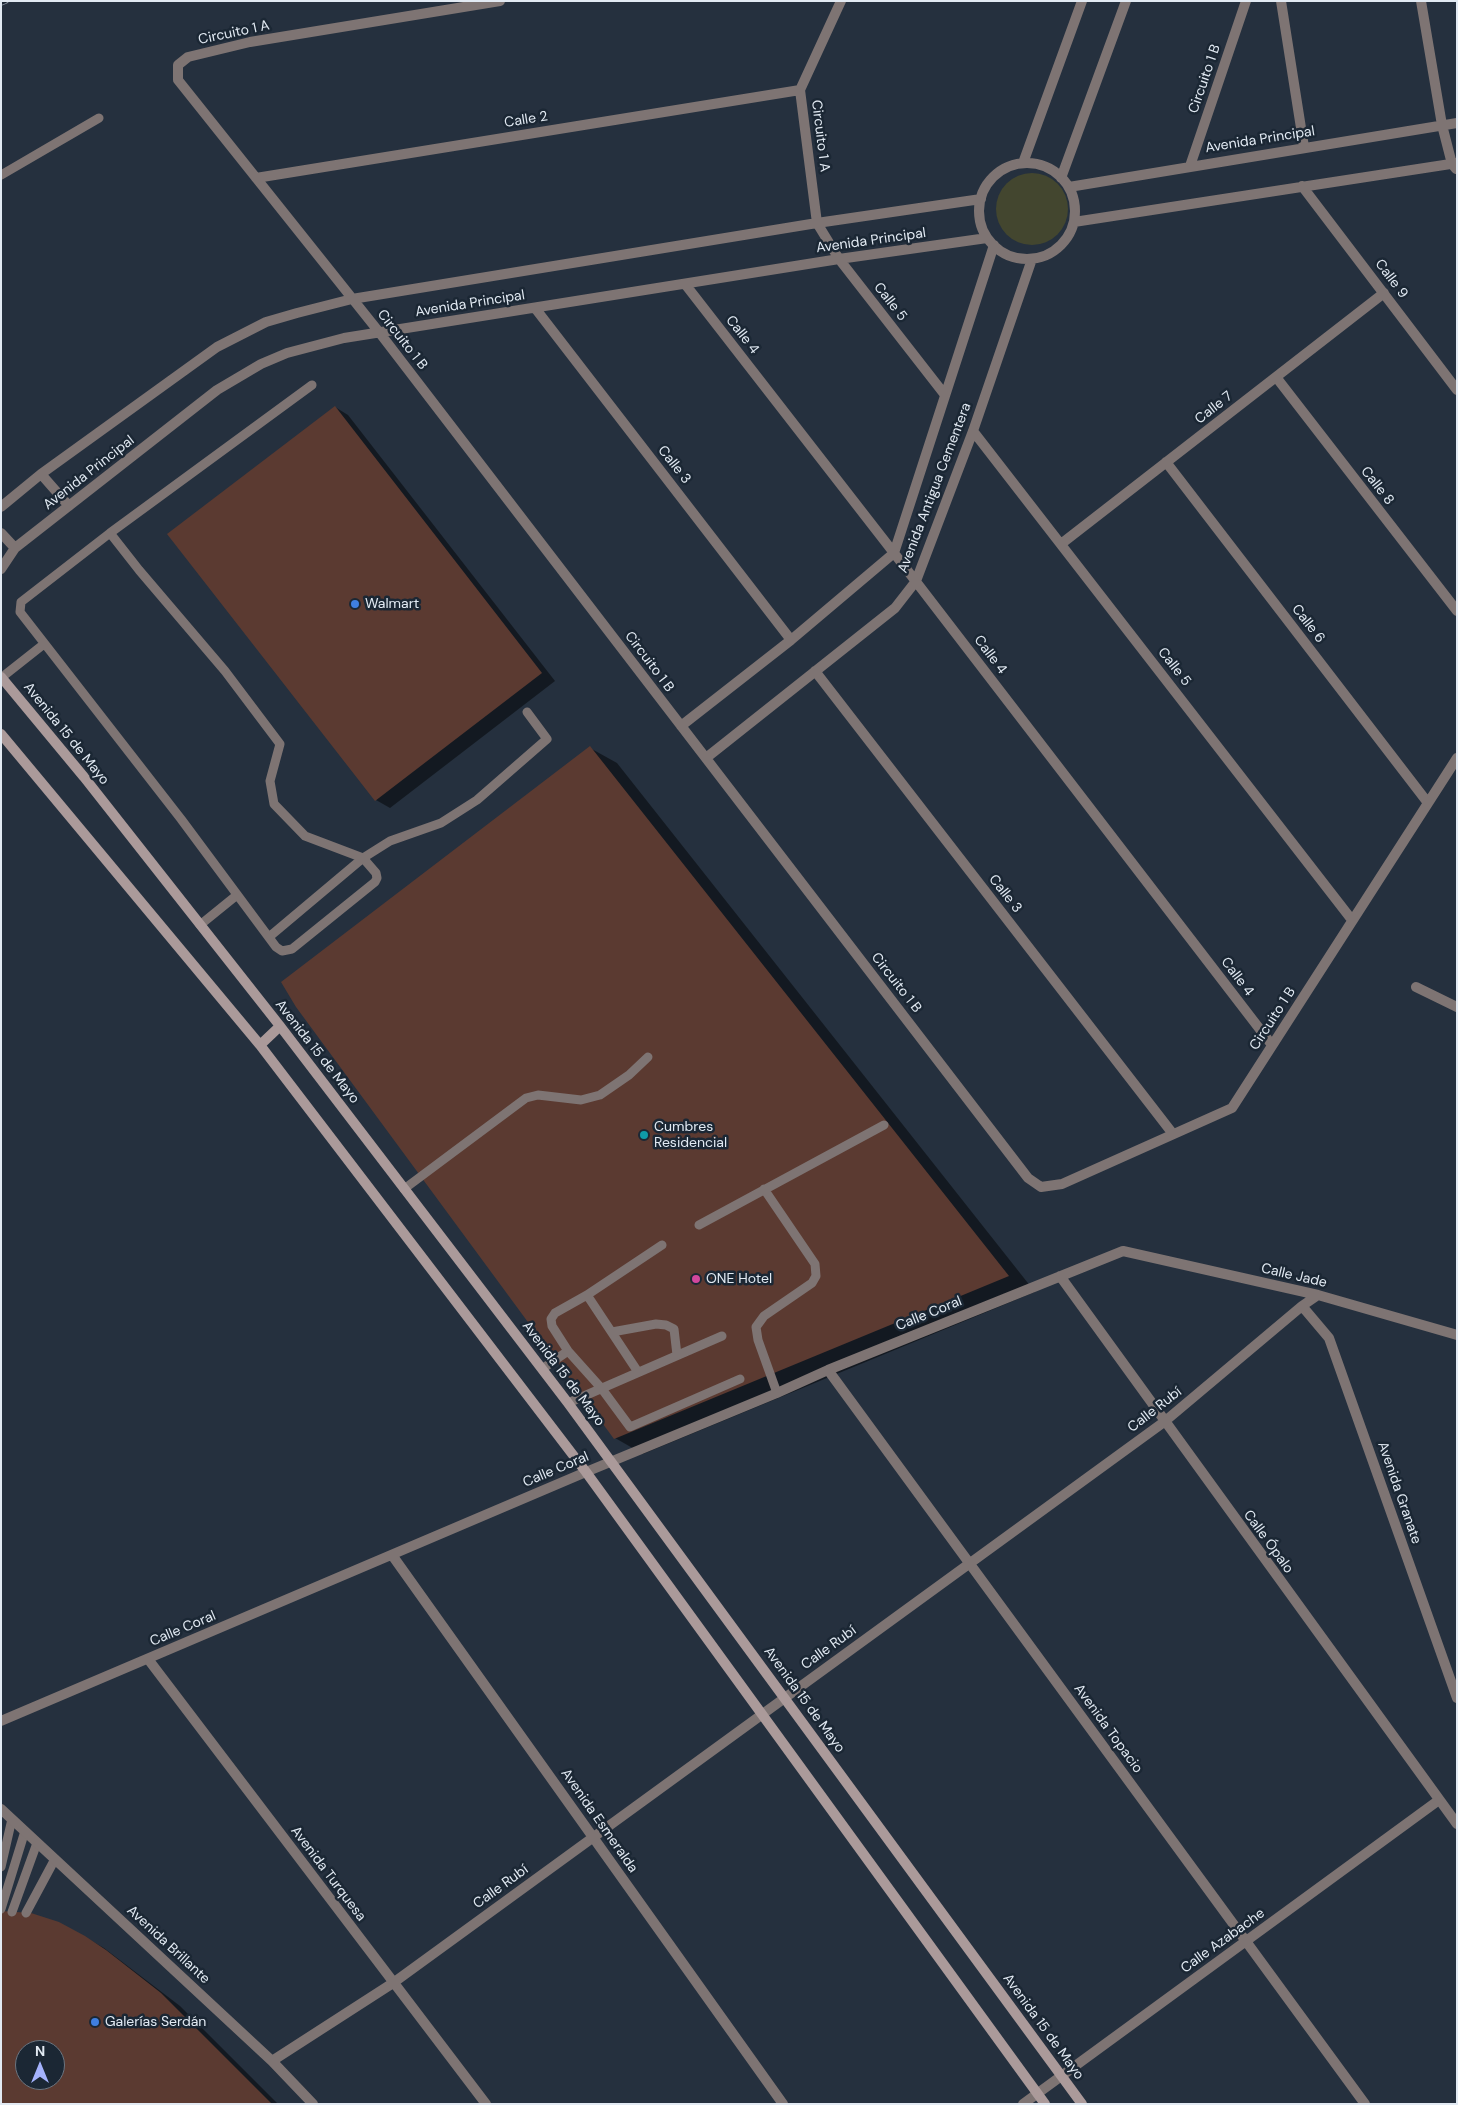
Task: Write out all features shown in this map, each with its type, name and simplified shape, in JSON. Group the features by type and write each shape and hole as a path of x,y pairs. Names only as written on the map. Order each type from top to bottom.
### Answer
{"main road":[{"name":"Avenida 15 de Mayo","path":"2,678 280,1026 568,1402 1082,2104"},
{"path":"1,734 260,1045 586,1472 1045,2104"},
{"path":"260,1045 280,1026"}],"street":[{"name":"Circuito 1 A","path":"352,299 178,80 178,65 188,57 250,42 500,1"},
{"name":"Circuito 1 A","path":"817,223 800,90 841,1"},
{"path":"1023,163 1082,1"},
{"path":"1061,178 1126,1"},
{"name":"Circuito 1 B","path":"1190,166 1246,1"},
{"path":"1281,1 1304,147"},
{"path":"1074,222 1302,186 1455,166 1442,125 1421,1"},
{"name":"Calle 2","path":"256,178 800,90"},
{"name":"Avenida Principal","path":"1069,187 1457,122"},
{"path":"1023,163 1039,165 1054,171 1061,178 1069,187 1074,198 1076,214 1072,230 1064,242 1053,252 1040,258 1032,259 1011,257 990,242 980,223 979,206 984,190 993,177 1007,168 1023,163"},
{"name":"Calle 9","path":"1302,186 1457,390"},
{"name":"Avenida Principal","path":"1,507 41,474 218,347 266,322 352,299 981,198"},
{"name":"Calle 5","path":"817,223 839,259 945,395"},
{"name":"Avenida Principal","path":"1,569 15,548 218,390 261,364 287,353 344,338 379,332 839,259 990,242"},
{"name":"Avenida Antigua Cementera","path":"681,726 791,640 894,553 945,395 990,242"},
{"name":"Avenida Antigua Cementera","path":"706,758 895,608 916,581 973,431 1032,259"},
{"name":"Calle 4","path":"685,284 916,581 1272,1045"},
{"name":"Calle 7","path":"1061,544 1384,293"},
{"name":"Circuito 1 B","path":"352,299 1028,1178 1041,1187 1062,1184 1232,1108 1457,758"},
{"name":"Calle 3","path":"534,308 791,640"},
{"name":"Calle 8","path":"1276,377 1457,611"},
{"name":"Calle 5","path":"973,431 1352,920"},
{"name":"Calle 6","path":"1166,462 1428,803"},
{"path":"41,474 69,506"},
{"path":"1,533 15,548"},
{"name":"Calle 3","path":"815,671 1173,1134"},
{"path":"1416,986 1457,1006"},
{"name":"Calle Coral","path":"1,1721 828,1370 1123,1251"},
{"name":"Calle Jade","path":"1123,1251 1318,1295 1457,1335"},
{"name":"Calle Ópalo","path":"1060,1276 1457,1824"},
{"name":"Calle Rubí","path":"272,2061 393,1983 1164,1422 1302,1306 1318,1295"},
{"name":"Avenida Granate","path":"1302,1306 1330,1338 1457,1698"},
{"name":"Avenida Topacio","path":"828,1370 1365,2104"},
{"name":"Avenida Esmeralda","path":"392,1555 783,2104"},
{"name":"Avenida Turquesa","path":"148,1659 486,2104"},
{"name":"Calle Azabache","path":"1024,2104 1439,1800"},
{"name":"Avenida Brillante","path":"1,1809 272,2061 313,2104"}],"lane":[{"path":"1,175 100,118"},
{"path":"110,533 225,671 280,744 270,782 274,804 305,836 363,858 376,873 377,878 375,882 292,949 282,951 276,947 181,819 20,612 21,602 110,533 312,385"},
{"path":"2,678 44,644"},
{"path":"269,937 363,858 390,841 441,823 477,800 547,739 527,712"},
{"path":"200,925 237,895"},
{"path":"404,1188 526,1098 538,1095 580,1100 600,1095 629,1075 648,1057"},
{"path":"698,1224 884,1125"},
{"path":"764,1190 815,1264 816,1276 812,1283 764,1316 756,1327 758,1340 777,1393"},
{"path":"662,1245 587,1295 555,1313 551,1319 552,1326 568,1351 602,1389 630,1427 740,1378"},
{"path":"587,1295 638,1372"},
{"path":"612,1332 656,1324 666,1325 674,1329 677,1355"},
{"path":"568,1402 722,1336"},
{"path":"542,1369 568,1351"},
{"path":"1,1867 12,1820"},
{"path":"1,1909 25,1831"},
{"path":"12,1912 37,1843"},
{"path":"26,1913 55,1859"}],"green space":[{"path":"1039,173 1058,183 1066,195 1068,209 1066,223 1058,235 1046,243 1025,245 1006,235 998,223 996,202 1006,183 1018,175"}],"building":[{"name":"Walmart","path":"335,406 542,673 375,801 167,534"},
{"name":"Cumbres Residencial","path":"590,746 1009,1276 614,1439 296,1007 281,982"},
{"name":"Galerías Serdán","path":"1,1911 31,1913 59,1922 106,1950 161,1993 272,2104 1,2104"}],"railway":[{"path":"1,3 6,1"}],"place":[{"name":"Walmart","path":"355,604"},
{"name":"Cumbres Residencial","path":"644,1135"},
{"name":"ONE Hotel","path":"696,1279"},
{"name":"Galerías Serdán","path":"95,2022"}]}
